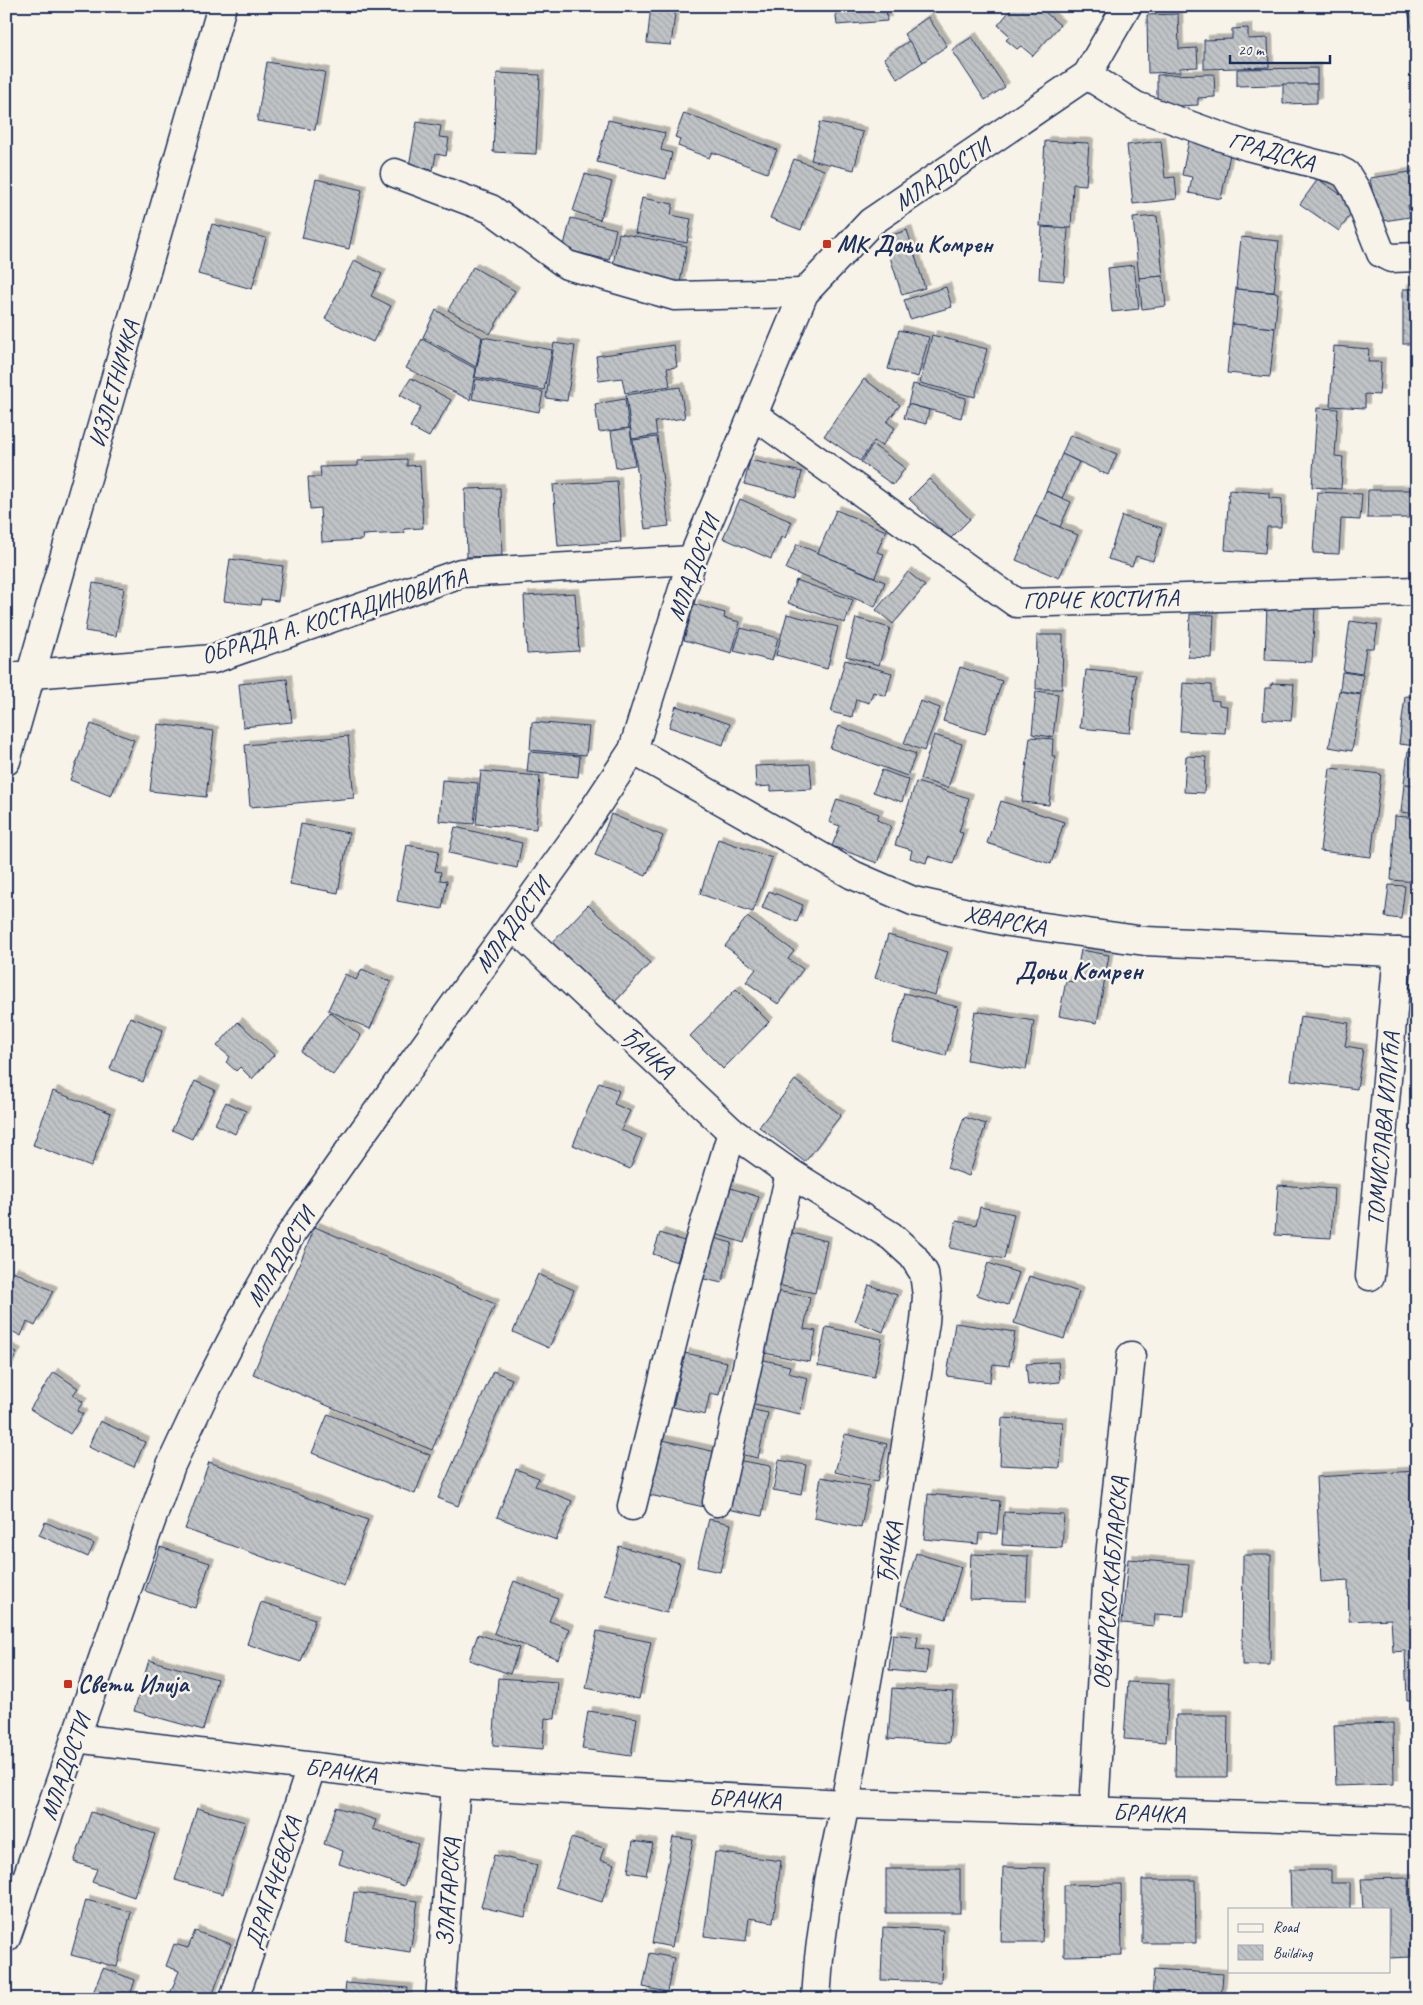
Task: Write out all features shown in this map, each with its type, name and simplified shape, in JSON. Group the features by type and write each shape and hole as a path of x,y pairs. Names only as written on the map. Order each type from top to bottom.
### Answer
{"street":[{"name":"ИЗЛЕТНИЧКА","path":"6,761 19,676 222,6"},
{"name":"МЛАДОСТИ","path":"6,1938 171,1465 208,1386 249,1307 297,1226 357,1139 574,838 633,750 692,560 804,293 871,222 1087,75 1128,6"},
{"name":"ГРАДСКА","path":"1087,75 1136,106 1248,146 1346,174 1356,190 1381,253 1391,258 1417,256"},
{"path":"395,173 491,209 567,265 675,296 804,293"},
{"name":"ГОРЧЕ КОСТИЋА","path":"754,415 1016,603 1417,590"},
{"name":"ОБРАДА А. КОСТАДИНОВИЋА","path":"19,676 213,659 460,573 692,560"},
{"name":"ХВАРСКА","path":"633,750 853,875 912,901 1009,922 1145,942 1407,953"},
{"name":"ЂАЧКА","path":"512,925 732,1132 790,1173 891,1236 913,1256 924,1274 927,1296 925,1322 888,1558 845,1804 828,1881 818,1958 816,1999"},
{"name":"ТОМИСЛАВА ИЛИЋА","path":"1370,1276 1407,953"},
{"path":"632,1506 688,1280 732,1132"},
{"path":"717,1502 790,1173"},
{"name":"ОВЧАРСКО-КАБЛАРСКА","path":"1094,1811 1107,1585 1131,1356"},
{"name":"БРАЧКА","path":"75,1738 456,1784 845,1804 1417,1821"},
{"name":"ДРАГАЧЕВСКА","path":"234,1999 311,1768"},
{"name":"ЗЛАТАРСКА","path":"440,1999 456,1784"}],"building":[{"path":"651,6 676,6 671,45 647,43"},
{"path":"769,6 787,6 785,12"},
{"path":"835,6 886,6 887,21 837,25"},
{"path":"1014,6 1038,6 1060,25 1033,56 1021,46 1017,49 1006,40 1010,36 998,25"},
{"path":"1407,6 1417,6 1417,33 1413,33"},
{"path":"1178,14 1179,49 1197,48 1198,67 1180,68 1180,72 1148,73 1147,15"},
{"path":"928,17 947,46 923,62 904,34"},
{"path":"1248,28 1248,39 1268,38 1269,67 1204,69 1204,40 1232,39 1232,29"},
{"path":"972,37 1005,87 985,100 952,50"},
{"path":"909,41 923,62 898,79 884,58"},
{"path":"267,62 325,72 315,130 257,121"},
{"path":"1317,68 1317,84 1237,86 1237,69"},
{"path":"497,73 540,75 536,154 493,152"},
{"path":"1214,74 1215,97 1198,98 1198,105 1157,107 1157,75"},
{"path":"1283,84 1317,84 1317,103 1283,104"},
{"path":"684,113 777,150 767,173 712,152 709,158 678,146 680,139 675,137"},
{"path":"608,120 665,133 661,150 672,153 666,179 597,162"},
{"path":"417,122 441,126 439,137 449,138 446,156 436,154 433,170 409,166"},
{"path":"820,122 863,132 854,170 811,160"},
{"path":"1189,140 1231,149 1221,199 1189,193 1192,177 1182,175"},
{"path":"1045,141 1089,143 1086,185 1073,184 1071,228 1040,226"},
{"path":"1161,141 1165,178 1175,177 1177,199 1133,204 1127,145"},
{"path":"794,159 824,170 801,230 770,218"},
{"path":"1417,171 1417,204 1408,205 1410,217 1377,222 1370,178"},
{"path":"585,174 612,182 600,220 573,211"},
{"path":"316,179 362,190 349,249 302,238"},
{"path":"1318,179 1343,196 1353,211 1339,231 1300,204"},
{"path":"642,198 673,204 671,215 691,219 687,243 635,233"},
{"path":"1157,216 1163,276 1139,278 1133,218"},
{"path":"571,218 616,229 609,260 563,249"},
{"path":"1413,221 1417,221 1417,247 1415,247"},
{"path":"212,224 266,238 252,289 198,274"},
{"path":"1042,227 1068,229 1064,281 1039,279"},
{"path":"907,230 925,288 902,295 884,238"},
{"path":"619,233 687,246 679,288 611,275"},
{"path":"1241,237 1279,241 1274,292 1236,289"},
{"path":"354,260 382,274 371,296 391,306 373,342 325,319"},
{"path":"1134,265 1139,309 1112,312 1108,268"},
{"path":"473,267 515,291 490,334 448,310"},
{"path":"1163,276 1166,306 1142,309 1139,278"},
{"path":"946,287 952,307 910,319 904,300"},
{"path":"1236,289 1278,293 1275,328 1232,324"},
{"path":"1403,289 1417,289 1417,344 1403,344"},
{"path":"436,310 482,337 476,367 423,337"},
{"path":"1232,324 1275,328 1270,377 1227,373"},
{"path":"899,330 929,337 918,377 888,369"},
{"path":"932,335 987,349 975,397 920,383"},
{"path":"483,337 552,350 544,390 475,377"},
{"path":"422,339 476,369 470,400 406,368"},
{"path":"554,343 575,346 567,401 546,398"},
{"path":"674,345 677,367 667,368 670,386 625,393 622,378 599,381 596,356"},
{"path":"1334,346 1369,349 1368,362 1381,362 1379,395 1365,394 1365,408 1330,406"},
{"path":"411,378 451,400 429,437 410,427 421,407 400,395"},
{"path":"476,379 543,392 539,412 472,399"},
{"path":"864,379 900,405 887,422 895,428 882,446 874,441 860,461 824,436"},
{"path":"913,384 966,398 961,418 908,404"},
{"path":"680,387 685,418 655,422 657,435 632,439 626,395"},
{"path":"625,399 629,428 599,432 595,404"},
{"path":"908,404 929,410 926,424 904,418"},
{"path":"1317,408 1338,409 1335,456 1343,457 1341,489 1312,487"},
{"path":"630,428 635,465 616,468 611,431"},
{"path":"1070,435 1117,454 1108,475 1062,454"},
{"path":"657,437 669,526 645,529 633,440"},
{"path":"873,445 905,468 893,485 861,462"},
{"path":"1062,454 1079,462 1062,498 1046,491"},
{"path":"407,459 407,466 420,465 423,528 404,529 405,533 362,535 363,540 322,542 320,508 310,509 308,477 321,477 320,467 358,466 358,461"},
{"path":"750,460 802,472 796,497 744,484"},
{"path":"929,479 970,519 950,539 909,499"},
{"path":"617,481 621,542 558,546 553,485"},
{"path":"500,488 502,556 467,557 465,489"},
{"path":"1229,490 1269,493 1269,498 1282,499 1281,527 1267,527 1265,553 1225,550"},
{"path":"1368,490 1417,490 1417,518 1367,518"},
{"path":"1046,491 1071,502 1060,527 1035,516"},
{"path":"1317,492 1362,494 1360,520 1341,519 1339,554 1313,553"},
{"path":"740,499 792,522 785,538 781,537 771,559 723,538"},
{"path":"836,510 886,531 877,552 884,554 875,577 818,553"},
{"path":"1035,516 1078,535 1059,578 1016,560"},
{"path":"1122,516 1162,528 1153,561 1136,556 1132,566 1108,559"},
{"path":"797,544 885,582 875,607 786,569"},
{"path":"230,559 283,566 278,601 261,599 260,605 224,601"},
{"path":"908,572 925,586 893,624 876,610"},
{"path":"796,580 853,600 845,623 788,603"},
{"path":"93,583 124,588 116,636 85,631"},
{"path":"575,593 579,651 527,654 524,596"},
{"path":"694,604 725,613 724,618 740,622 732,653 684,640"},
{"path":"1267,604 1315,607 1312,662 1265,660"},
{"path":"787,614 838,627 827,669 776,655"},
{"path":"1190,614 1214,615 1212,658 1188,657"},
{"path":"856,618 890,628 879,665 846,656"},
{"path":"1350,621 1378,625 1374,648 1366,648 1362,674 1343,671"},
{"path":"741,628 778,638 772,661 734,651"},
{"path":"1037,635 1063,635 1062,689 1036,689"},
{"path":"845,660 892,673 886,696 873,692 869,703 856,699 852,717 831,712"},
{"path":"960,667 1002,681 985,734 943,721"},
{"path":"1086,670 1136,675 1130,733 1080,728"},
{"path":"1342,672 1363,675 1361,694 1340,691"},
{"path":"287,679 292,722 243,727 239,684"},
{"path":"1183,683 1211,685 1211,700 1219,701 1219,705 1227,706 1225,733 1180,731"},
{"path":"1272,683 1294,684 1291,721 1263,719 1265,688 1271,688"},
{"path":"1036,691 1058,694 1053,737 1032,734"},
{"path":"1339,691 1361,695 1352,751 1329,747"},
{"path":"1405,696 1417,697 1417,746 1399,744"},
{"path":"920,701 940,708 924,751 904,743"},
{"path":"676,706 730,724 723,745 669,727"},
{"path":"532,722 589,727 586,755 530,750"},
{"path":"91,724 134,740 111,796 70,780"},
{"path":"158,724 214,731 206,797 150,791"},
{"path":"839,726 916,754 907,776 830,748"},
{"path":"934,735 962,744 948,788 920,779"},
{"path":"348,736 354,798 250,807 245,745"},
{"path":"1030,737 1053,739 1052,756 1055,756 1049,805 1022,802"},
{"path":"1408,751 1417,752 1417,785 1404,784"},
{"path":"529,752 580,756 578,777 527,772"},
{"path":"1186,756 1206,757 1204,793 1184,792"},
{"path":"810,764 812,789 771,791 771,786 756,787 755,766"},
{"path":"1330,768 1381,774 1371,857 1320,851"},
{"path":"882,770 909,780 902,802 873,792"},
{"path":"481,771 540,776 536,829 476,824"},
{"path":"442,780 478,783 474,824 439,821"},
{"path":"916,782 969,798 959,832 963,833 953,864 928,856 926,863 910,858 912,850 895,845"},
{"path":"1404,784 1417,785 1417,814 1401,812"},
{"path":"837,799 879,814 877,820 891,826 877,863 832,846 840,826 829,822"},
{"path":"1001,801 1064,822 1051,864 987,843"},
{"path":"611,814 663,836 646,876 595,855"},
{"path":"1395,816 1417,818 1417,882 1391,880"},
{"path":"301,824 349,833 338,893 290,884"},
{"path":"455,827 522,843 517,868 449,853"},
{"path":"718,839 772,858 753,912 700,894"},
{"path":"407,845 439,851 435,871 441,872 440,880 447,881 442,909 397,901"},
{"path":"1389,885 1405,886 1401,919 1385,917"},
{"path":"769,891 803,905 797,922 762,908"},
{"path":"588,905 650,963 614,1003 551,944"},
{"path":"747,917 794,951 788,959 803,969 778,1004 746,982 756,969 725,946"},
{"path":"888,935 948,952 935,995 875,978"},
{"path":"1081,950 1109,955 1097,1023 1059,1016 1066,981 1075,982"},
{"path":"362,969 391,982 370,1029 328,1010 345,974 356,980"},
{"path":"736,989 769,1022 723,1069 690,1036"},
{"path":"904,993 958,1007 946,1056 892,1042"},
{"path":"975,1011 1034,1021 1026,1070 967,1060"},
{"path":"330,1012 361,1036 333,1075 301,1052"},
{"path":"1300,1016 1349,1023 1345,1046 1363,1049 1357,1089 1291,1080"},
{"path":"130,1017 163,1030 143,1082 110,1069"},
{"path":"238,1022 274,1055 252,1079 240,1067 236,1071 226,1062 230,1057 217,1046"},
{"path":"795,1080 841,1115 805,1162 759,1127"},
{"path":"195,1081 215,1090 192,1139 172,1130"},
{"path":"599,1082 619,1091 614,1104 630,1111 621,1130 642,1139 630,1169 573,1145"},
{"path":"53,1091 111,1113 91,1167 33,1145"},
{"path":"226,1102 246,1111 235,1134 215,1124"},
{"path":"964,1117 986,1124 969,1176 947,1168"},
{"path":"721,1185 759,1197 744,1243 706,1231"},
{"path":"1278,1185 1334,1189 1331,1238 1275,1235"},
{"path":"980,1207 1014,1214 1004,1259 950,1248 956,1221 976,1225"},
{"path":"315,1227 495,1304 432,1450 253,1374"},
{"path":"788,1232 827,1241 815,1293 777,1285"},
{"path":"660,1233 684,1241 677,1262 653,1254"},
{"path":"710,1237 732,1243 722,1283 700,1278"},
{"path":"988,1263 1019,1273 1008,1305 977,1295"},
{"path":"13,1271 53,1291 35,1326 27,1322 21,1336 6,1328 6,1285"},
{"path":"538,1274 574,1290 549,1348 513,1332"},
{"path":"1029,1276 1079,1292 1064,1339 1014,1323"},
{"path":"869,1285 897,1295 883,1332 855,1321"},
{"path":"776,1291 810,1297 804,1329 816,1331 810,1362 764,1353"},
{"path":"955,1323 1015,1332 1009,1366 993,1364 990,1382 947,1376"},
{"path":"826,1327 882,1339 874,1377 818,1366"},
{"path":"6,1347 17,1353 7,1371 6,1370"},
{"path":"685,1353 727,1362 719,1395 710,1393 705,1415 673,1407"},
{"path":"760,1359 790,1366 788,1373 808,1378 800,1414 750,1403"},
{"path":"1058,1362 1060,1382 1028,1385 1026,1364"},
{"path":"493,1371 512,1379 458,1506 438,1498"},
{"path":"54,1372 78,1388 73,1395 83,1402 77,1411 83,1414 70,1434 30,1409"},
{"path":"749,1409 768,1413 758,1458 739,1454"},
{"path":"328,1414 430,1455 415,1494 312,1453"},
{"path":"1002,1418 1063,1422 1060,1468 1000,1465"},
{"path":"100,1421 145,1442 134,1467 88,1447"},
{"path":"845,1434 887,1444 877,1482 835,1472"},
{"path":"658,1439 716,1452 704,1507 645,1494"},
{"path":"736,1460 771,1466 762,1516 727,1509"},
{"path":"779,1460 806,1465 801,1495 773,1490"},
{"path":"209,1462 368,1520 344,1586 185,1529"},
{"path":"516,1469 539,1478 535,1486 572,1501 556,1540 497,1517"},
{"path":"1417,1471 1417,1700 1407,1700 1405,1651 1393,1652 1391,1619 1349,1621 1348,1580 1321,1582 1316,1477"},
{"path":"821,1477 869,1486 861,1528 814,1518"},
{"path":"928,1494 1000,1501 997,1534 979,1533 978,1544 924,1539"},
{"path":"1004,1512 1064,1515 1062,1548 1002,1545"},
{"path":"709,1519 731,1524 720,1572 697,1567"},
{"path":"45,1522 94,1544 88,1557 39,1535"},
{"path":"619,1546 680,1563 667,1613 605,1596"},
{"path":"160,1547 210,1563 195,1608 145,1591"},
{"path":"916,1553 961,1567 946,1619 901,1605"},
{"path":"971,1554 1028,1556 1026,1601 969,1599"},
{"path":"1243,1555 1271,1555 1270,1665 1242,1665"},
{"path":"1128,1559 1189,1564 1184,1616 1155,1614 1154,1626 1122,1623"},
{"path":"514,1581 558,1599 549,1621 570,1629 558,1659 494,1633"},
{"path":"261,1602 315,1619 301,1662 247,1644"},
{"path":"597,1631 651,1642 639,1699 586,1688"},
{"path":"478,1634 519,1648 510,1674 469,1660"},
{"path":"893,1634 918,1637 916,1649 929,1650 926,1674 889,1670"},
{"path":"149,1660 217,1679 203,1730 134,1711"},
{"path":"498,1678 558,1682 555,1719 545,1718 543,1749 493,1745"},
{"path":"1128,1682 1169,1684 1166,1742 1124,1739"},
{"path":"892,1688 953,1692 949,1743 888,1739"},
{"path":"588,1711 637,1718 631,1756 582,1749"},
{"path":"1176,1715 1228,1715 1227,1777 1175,1777"},
{"path":"1393,1723 1394,1784 1336,1786 1334,1725"},
{"path":"336,1807 376,1820 373,1829 418,1844 404,1886 339,1864 343,1851 324,1844"},
{"path":"197,1808 245,1822 223,1894 175,1880"},
{"path":"91,1812 155,1834 134,1897 92,1882 97,1869 74,1862"},
{"path":"673,1837 693,1840 672,1947 652,1943"},
{"path":"571,1838 604,1848 600,1860 614,1864 602,1902 555,1887"},
{"path":"633,1841 653,1844 646,1875 628,1872"},
{"path":"715,1852 781,1861 773,1922 749,1918 746,1941 704,1936"},
{"path":"494,1855 537,1865 525,1917 481,1907"},
{"path":"1003,1867 1045,1868 1042,1942 1001,1942"},
{"path":"886,1869 960,1869 960,1913 886,1913"},
{"path":"1290,1870 1331,1870 1331,1883 1350,1883 1350,1908 1291,1908"},
{"path":"1408,1878 1411,1957 1390,1958 1390,1908 1363,1908 1361,1879"},
{"path":"1142,1880 1195,1880 1196,1943 1142,1943"},
{"path":"1121,1884 1122,1955 1064,1956 1064,1885"},
{"path":"354,1892 418,1901 410,1952 346,1942"},
{"path":"86,1900 131,1912 117,1967 71,1955"},
{"path":"883,1927 943,1930 941,1982 881,1980"},
{"path":"195,1931 231,1944 211,1999 168,1999 179,1971 166,1966 174,1944 188,1948"},
{"path":"650,1953 674,1958 667,1992 643,1987"},
{"path":"103,1968 135,1980 129,1999 91,1998"},
{"path":"1154,1969 1223,1974 1221,1999 1152,1999"},
{"path":"346,1983 408,1988 407,1999 344,1999"},
{"path":"645,1994 664,1998 664,1999 644,1999"}],"place":[{"name":"МК Доњи Комрен","path":"827,244"},
{"name":"Свети Илија","path":"68,1684"}],"district":[{"name":"Доњи Комрен","path":"1079,970"}]}
